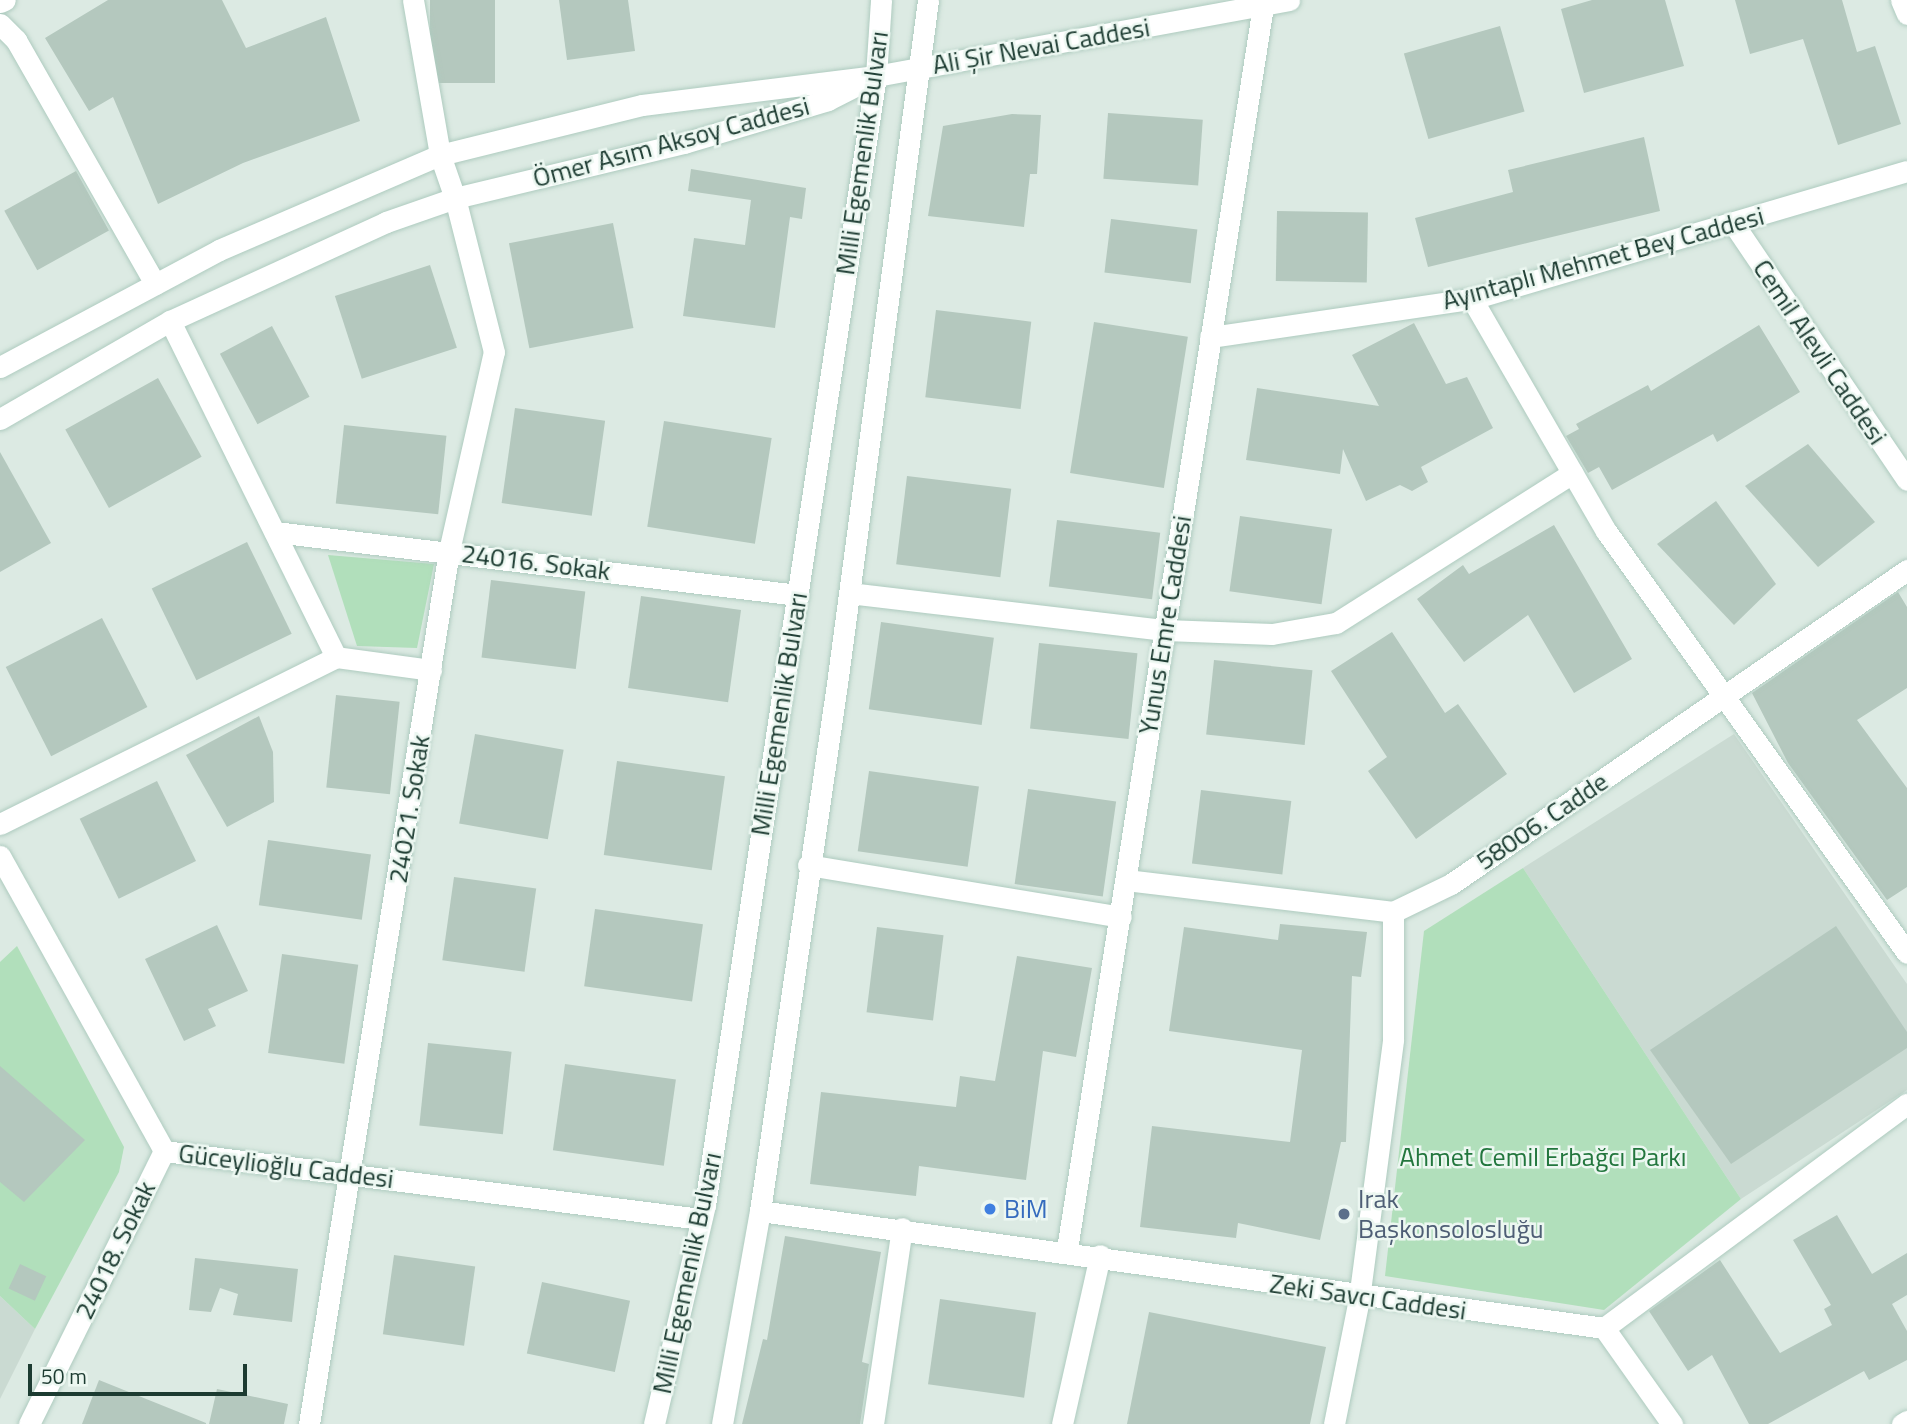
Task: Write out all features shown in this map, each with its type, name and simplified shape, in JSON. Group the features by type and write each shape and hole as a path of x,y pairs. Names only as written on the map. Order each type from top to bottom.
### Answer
{"street":[{"name":"24021. Sokak","path":"309,1424 353,1174 449,551 494,352 455,198 440,155 413,0"},
{"name":"Milli Egemenlik Bulvarı","path":"654,1424 701,1219 876,76 881,0"},
{"name":"Milli Egemenlik Bulvarı","path":"722,1424 760,1211 923,68 928,0"},
{"name":"Ali Şir Nevai Caddesi","path":"876,76 1263,2 1289,0"},
{"path":"1901,0 1907,14"},
{"name":"Yunus Emre Caddesi","path":"1067,1249 1263,2"},
{"path":"0,24 16,40 155,284"},
{"name":"Ömer Asım Aksoy Caddesi","path":"0,368 219,250 440,155 642,105 876,76"},
{"name":"Ömer Asım Aksoy Caddesi","path":"0,419 170,321 455,198 684,144 828,100 876,76"},
{"name":"Ayıntaplı Mehmet Bey Caddesi","path":"1210,337 1472,299 1907,171"},
{"name":"Cemil Alevli Caddesi","path":"1733,223 1907,480"},
{"path":"1472,299 1606,531 1907,953"},
{"path":"170,321 336,657"},
{"path":"849,593 1165,630 1272,634 1336,623 1572,473"},
{"name":"24016. Sokak","path":"275,533 449,551 797,595"},
{"name":"58006. Cadde","path":"1392,912 1451,884 1907,570"},
{"path":"0,824 336,657 431,670"},
{"name":"Güceylioğlu Caddesi","path":"0,856 164,1151 701,1219"},
{"path":"808,864 1121,917"},
{"path":"1126,880 1392,912 1393,1038 1359,1299 1334,1424"},
{"path":"1672,1424 1604,1328 1907,1104"},
{"name":"24018. Sokak","path":"29,1424 164,1151"},
{"name":"Zeki Savcı Caddesi","path":"760,1211 1067,1249 1359,1299 1604,1328"},
{"path":"873,1424 902,1228"},
{"path":"1062,1424 1100,1255"},
{"path":"1902,1424 1907,1421"}],"shaded area":[{"path":"1734,734 1907,984 1907,1090 1741,1199 1523,868"},
{"path":"0,1296 35,1329 0,1399"}],"green space":[{"path":"328,555 434,564 417,648 357,646"},
{"name":"Ahmet Cemil Erbağcı Parkı","path":"1523,868 1741,1199 1604,1310 1385,1276 1424,931"},
{"path":"17,946 124,1147 119,1172 35,1329 0,1296 0,962"}],"building":[{"path":"108,0 222,0 246,48 326,17 360,121 243,163 158,204 113,97 89,111 45,38"},
{"path":"430,0 495,0 495,83 430,83"},
{"path":"559,0 628,0 635,51 567,60"},
{"path":"1592,0 1665,0 1684,66 1584,93 1561,9"},
{"path":"1735,0 1842,0 1857,52 1875,46 1901,124 1838,145 1803,39 1750,54"},
{"path":"1500,26 1525,112 1428,139 1404,54"},
{"path":"1108,113 1203,120 1198,185 1103,179"},
{"path":"1012,114 1041,115 1037,174 1030,174 1024,227 928,216 943,126"},
{"path":"1644,137 1660,211 1428,267 1415,218 1513,192 1508,170"},
{"path":"691,169 806,188 802,219 790,217 775,328 683,316 694,238 745,245 751,200 688,191"},
{"path":"76,171 109,230 37,270 4,211"},
{"path":"1277,211 1368,213 1367,283 1276,281"},
{"path":"1111,219 1197,230 1191,283 1104,273"},
{"path":"613,223 633,328 529,348 509,243"},
{"path":"430,265 457,348 362,379 335,296"},
{"path":"936,310 1031,322 1021,409 925,397"},
{"path":"1094,322 1188,337 1164,488 1070,473"},
{"path":"1414,323 1446,384 1467,377 1493,428 1421,467 1428,482 1412,491 1400,485 1366,501 1343,449 1340,474 1246,460 1257,388 1379,406 1352,355"},
{"path":"1759,325 1800,392 1717,442 1713,434 1612,490 1599,467 1588,473 1566,436 1579,429 1576,424 1648,385 1651,391"},
{"path":"272,326 310,397 257,424 220,354"},
{"path":"158,378 202,457 109,508 65,429"},
{"path":"515,408 605,421 592,516 502,503"},
{"path":"664,421 772,438 755,544 647,527"},
{"path":"344,425 446,436 438,514 336,504"},
{"path":"1808,444 1875,522 1818,567 1745,486"},
{"path":"0,452 51,543 0,572"},
{"path":"907,476 1011,489 1000,577 896,564"},
{"path":"1716,501 1776,584 1734,625 1657,544"},
{"path":"1240,516 1332,529 1322,604 1229,591"},
{"path":"1057,520 1160,533 1152,599 1049,587"},
{"path":"1554,525 1632,659 1574,693 1528,615 1464,662 1417,599 1463,565 1469,574"},
{"path":"247,542 292,634 196,680 152,588"},
{"path":"491,580 585,592 576,669 481,657"},
{"path":"1898,592 1907,607 1907,688 1857,720 1907,788 1907,887 1887,900 1788,763 1752,693"},
{"path":"641,596 741,610 728,702 628,688"},
{"path":"102,618 147,707 51,756 6,667"},
{"path":"881,622 994,638 982,725 869,709"},
{"path":"1392,632 1445,713 1458,704 1507,774 1416,839 1368,771 1387,757 1331,671"},
{"path":"1039,643 1137,653 1128,739 1030,729"},
{"path":"1214,660 1312,670 1305,745 1206,735"},
{"path":"336,695 400,702 390,794 326,787"},
{"path":"259,716 273,752 274,802 227,827 186,755"},
{"path":"475,734 564,750 548,839 459,824"},
{"path":"617,761 725,776 712,870 604,855"},
{"path":"869,771 979,786 968,867 858,851"},
{"path":"157,781 196,861 119,899 80,819"},
{"path":"1028,789 1116,801 1103,896 1015,884"},
{"path":"1201,790 1291,801 1282,875 1192,863"},
{"path":"268,840 371,854 362,920 259,905"},
{"path":"454,877 536,889 525,972 442,960"},
{"path":"595,909 703,924 692,1001 584,986"},
{"path":"1280,924 1367,932 1361,977 1352,976 1346,1142 1341,1142 1320,1240 1238,1223 1236,1238 1140,1227 1152,1126 1290,1142 1302,1050 1169,1031 1184,927 1278,940"},
{"path":"217,925 248,991 208,1009 216,1026 184,1041 145,959"},
{"path":"1836,926 1907,1032 1907,1048 1731,1164 1650,1050"},
{"path":"877,927 944,935 933,1021 867,1012"},
{"path":"282,954 358,965 344,1064 268,1053"},
{"path":"1017,956 1092,968 1076,1057 1043,1051 1026,1180 919,1166 916,1196 810,1184 821,1092 956,1107 960,1076 995,1081"},
{"path":"428,1043 512,1052 503,1134 419,1126"},
{"path":"565,1064 676,1080 664,1166 553,1150"},
{"path":"0,1066 85,1140 24,1202 0,1182"},
{"path":"1837,1215 1872,1274 1907,1253 1907,1295 1892,1304 1907,1331 1907,1360 1869,1380 1864,1371 1768,1424 1749,1424 1712,1355 1688,1371 1649,1311 1720,1260 1780,1353 1832,1325 1824,1309 1831,1305 1793,1240"},
{"path":"785,1236 881,1252 862,1362 869,1364 860,1424 742,1424 763,1339 767,1340"},
{"path":"394,1255 475,1266 464,1346 383,1334"},
{"path":"195,1258 298,1269 292,1322 233,1315 238,1294 220,1288 211,1312 189,1310"},
{"path":"20,1264 46,1276 35,1301 9,1288"},
{"path":"542,1282 630,1301 615,1372 527,1353"},
{"path":"940,1299 1036,1312 1024,1398 928,1384"},
{"path":"1149,1312 1326,1347 1310,1424 1127,1424"},
{"path":"99,1380 206,1423 206,1424 82,1424"},
{"path":"217,1389 288,1404 284,1424 209,1424"}],"place":[{"name":"BiM","path":"990,1209"},
{"name":"Irak Başkonsolosluğu","path":"1344,1214"}]}
